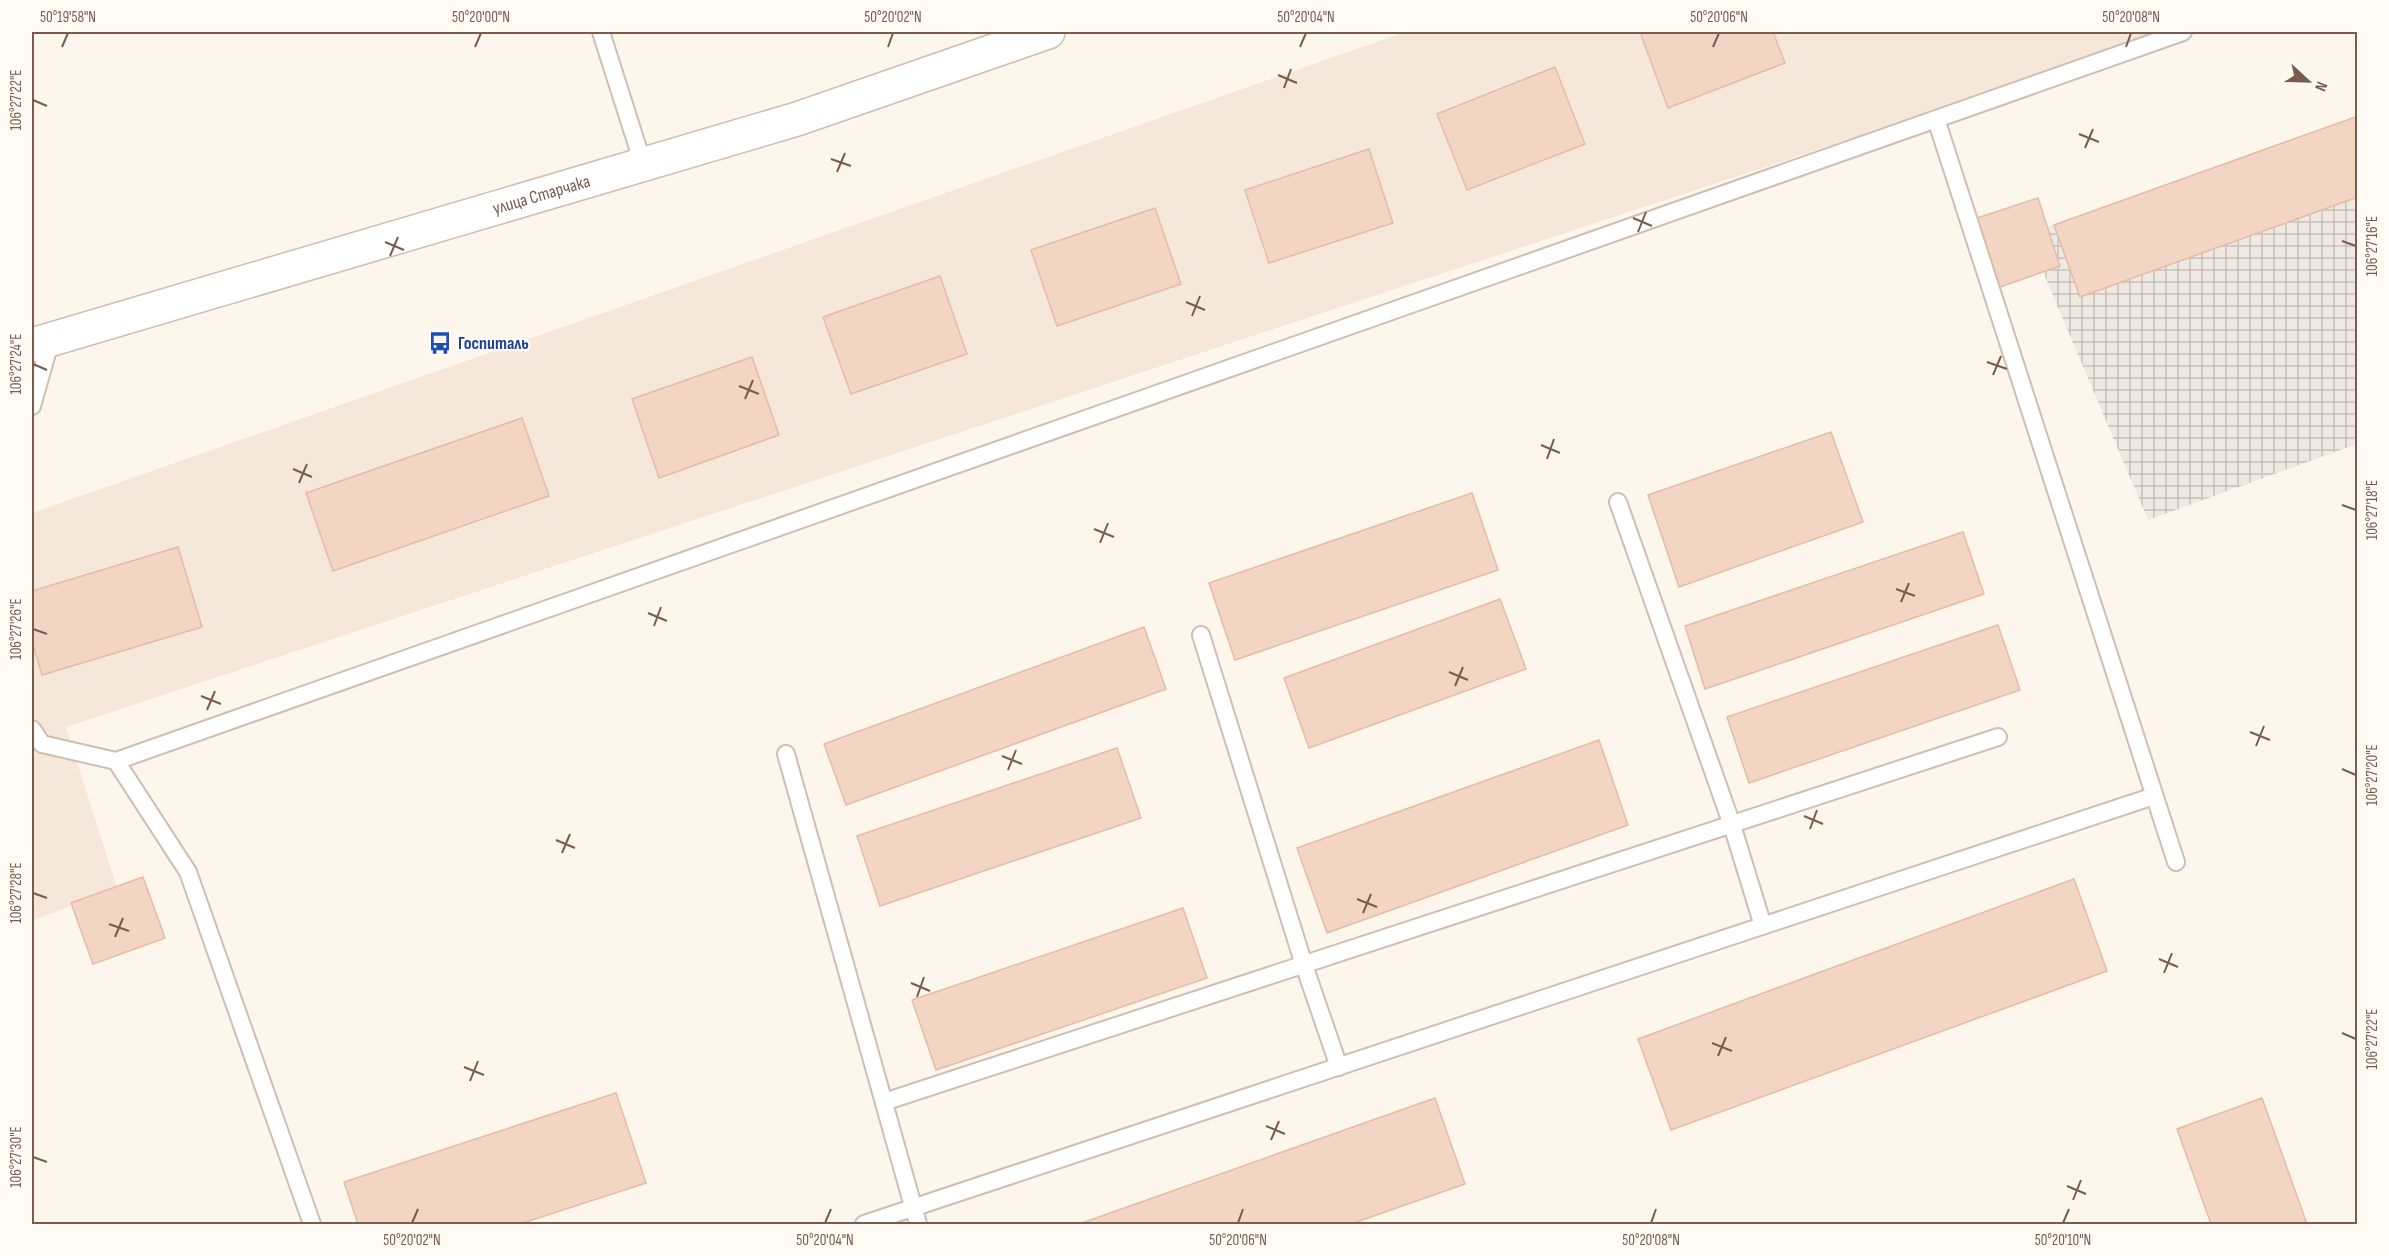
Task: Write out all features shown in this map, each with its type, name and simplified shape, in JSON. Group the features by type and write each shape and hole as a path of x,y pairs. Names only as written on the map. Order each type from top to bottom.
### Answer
{"street":[{"name":"улица Старчака","path":"41,342 797,119 1048,32"}],"lane":[{"path":"601,32 643,164"},
{"path":"32,729 42,744 116,761 2183,32"},
{"path":"1936,119 2176,862"},
{"path":"32,406 41,342"},
{"path":"1618,502 1732,825 1763,926"},
{"path":"1201,635 1304,965 1339,1067"},
{"path":"884,1102 1998,737"},
{"path":"786,754 916,1216"},
{"path":"116,761 188,872 312,1224"},
{"path":"864,1224 916,1216 1339,1067 2154,795"}],"shaded area":[{"path":"1405,32 2175,32 66,727 117,888 32,921 32,513"},
{"path":"2357,116 2357,444 2148,520 2027,234"}],"building":[{"path":"1640,32 1773,32 1785,63 1668,108"},
{"path":"1555,67 1585,144 1467,190 1437,114"},
{"path":"2358,116 2358,197 2080,297 2054,225"},
{"path":"1369,149 1393,223 1269,263 1245,190"},
{"path":"2038,198 2060,266 2000,287 1977,218"},
{"path":"1155,208 1181,284 1057,326 1031,250"},
{"path":"940,276 967,354 851,394 823,317"},
{"path":"752,357 779,435 659,478 632,399"},
{"path":"522,418 549,496 333,571 306,493"},
{"path":"1831,432 1863,522 1679,587 1648,495"},
{"path":"1472,493 1498,570 1235,660 1209,583"},
{"path":"1963,532 1984,594 1705,689 1685,626"},
{"path":"178,547 202,627 42,675 32,641 32,591"},
{"path":"1500,599 1526,669 1309,748 1284,678"},
{"path":"1998,625 2020,690 1749,783 1727,717"},
{"path":"1144,627 1166,689 846,805 824,744"},
{"path":"1599,740 1628,825 1327,933 1297,848"},
{"path":"1117,748 1141,818 880,906 857,836"},
{"path":"143,877 165,938 93,964 71,903"},
{"path":"2074,879 2107,971 1671,1130 1638,1039"},
{"path":"1183,908 1207,978 936,1070 912,1000"},
{"path":"616,1093 646,1183 520,1224 358,1224 344,1182"},
{"path":"1435,1098 1465,1184 1351,1224 1079,1224"},
{"path":"2262,1098 2307,1224 2211,1224 2177,1129"}],"place":[{"name":"Госпиталь","path":"440,343"}]}
